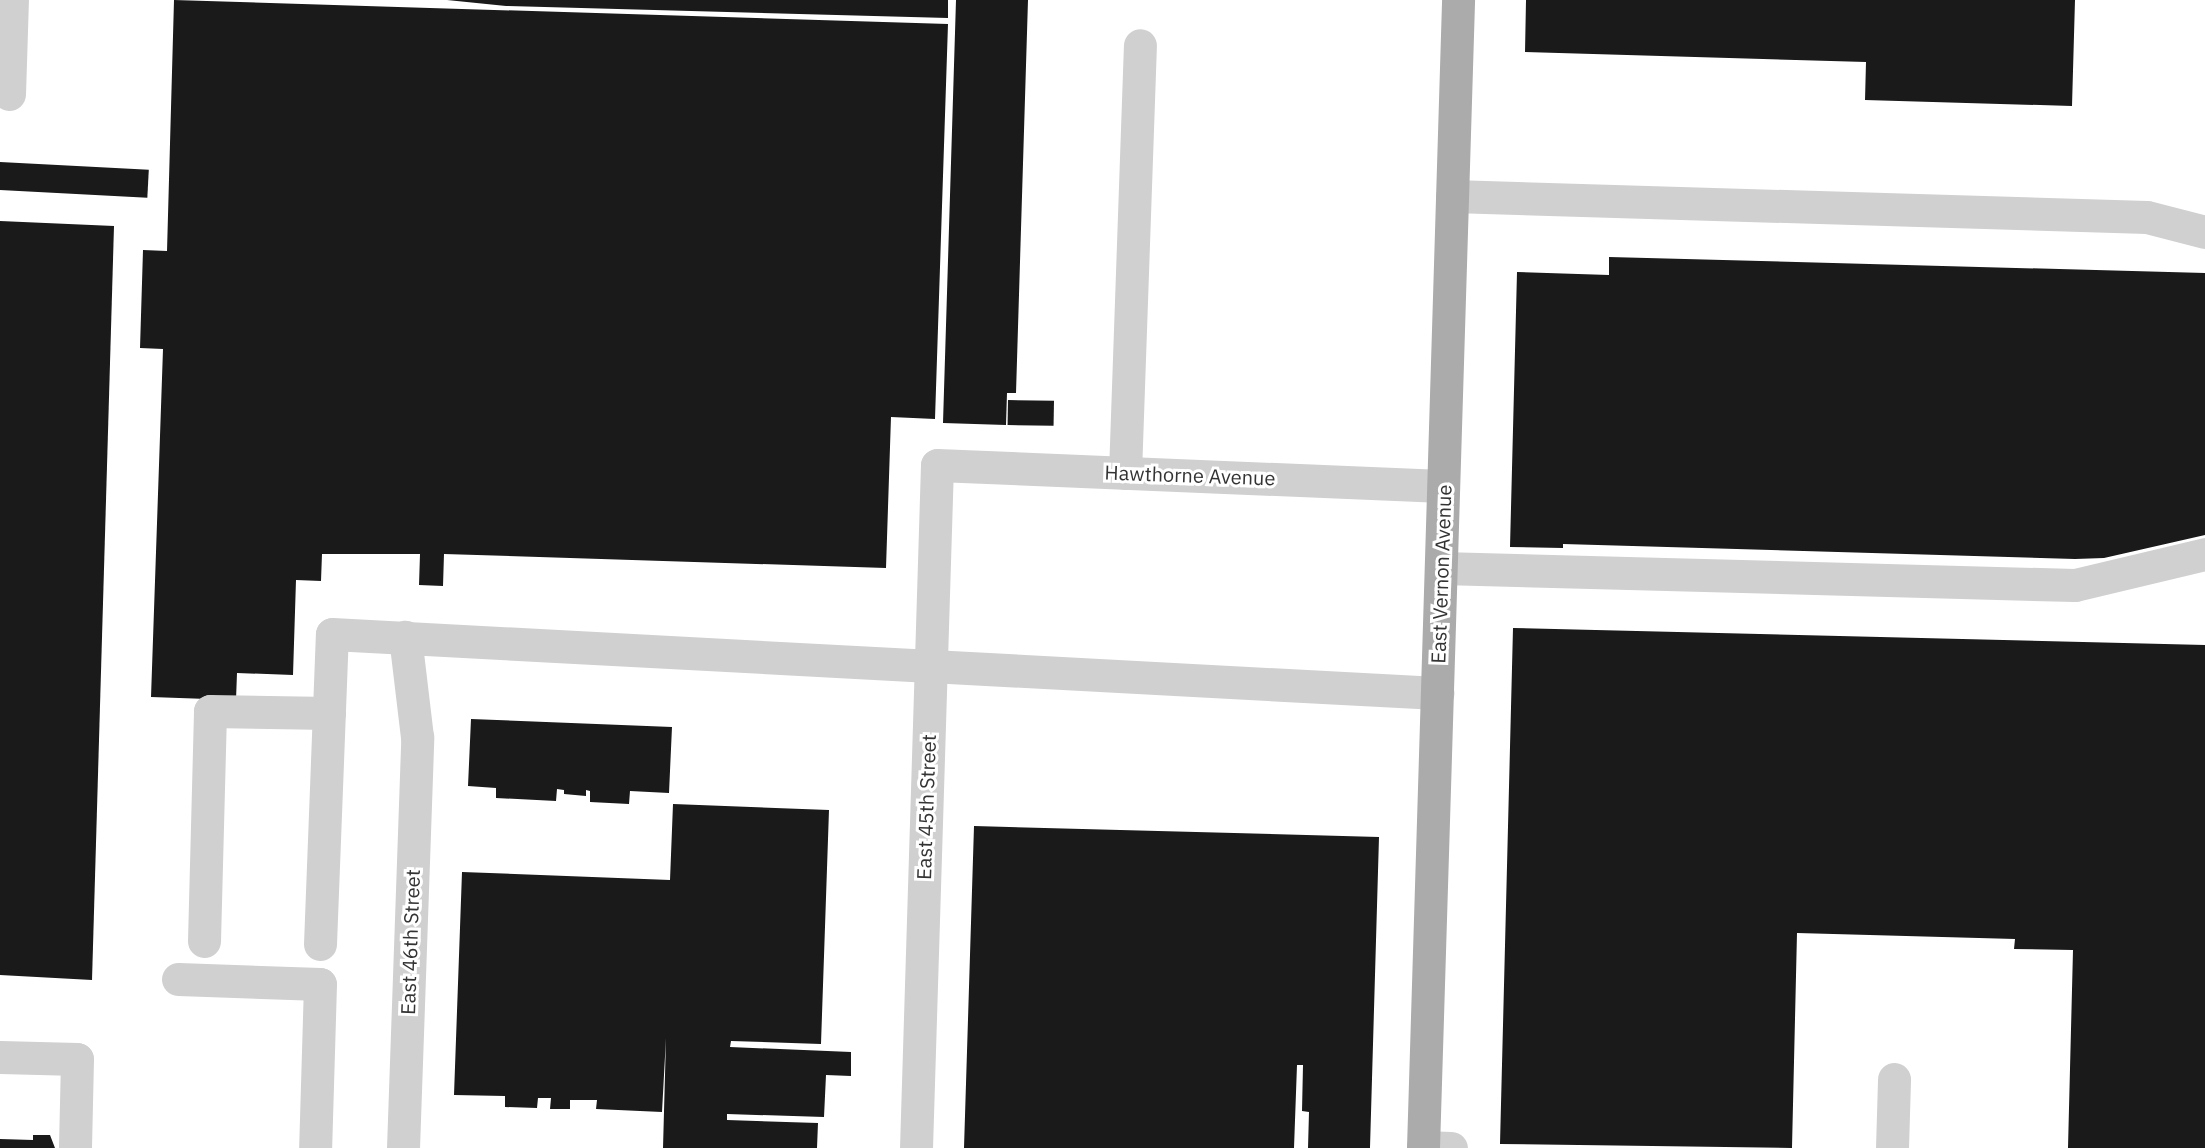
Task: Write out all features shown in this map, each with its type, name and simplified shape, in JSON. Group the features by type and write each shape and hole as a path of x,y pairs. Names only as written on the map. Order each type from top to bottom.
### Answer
{"main road":[{"name":"East Vernon Avenue","path":"1423,1148 1458,0"}],"street":[{"path":"9,94 12,0"},
{"path":"1125,472 1140,45"},
{"path":"1452,196 2147,217 2205,232"},
{"name":"Hawthorne Avenue","path":"937,465 1443,486"},
{"name":"East 45th Street","path":"916,1148 937,465"},
{"path":"1441,568 2075,585 2205,554"},
{"path":"320,944 332,634 1437,693"},
{"name":"East 46th Street","path":"403,1148 417,737 405,637"},
{"path":"204,941 210,711 329,713"},
{"path":"178,979 320,984 315,1148"},
{"path":"0,1057 77,1059 75,1148"},
{"path":"1892,1148 1894,1080"},
{"path":"1423,1148 1451,1148"}],"building":[{"path":"174,0 948,24 935,419 891,417 886,568 444,554 443,586 419,585 420,554 322,554 321,581 296,580 293,675 237,673 236,700 151,697 163,349 140,348 143,250 167,251"},
{"path":"447,0 948,0 948,18 506,6"},
{"path":"956,0 1028,0 1016,393 1007,393 1006,425 943,423"},
{"path":"1526,0 2075,0 2072,106 1865,100 1866,62 1525,52"},
{"path":"0,162 149,170 147,198 0,190"},
{"path":"0,221 114,226 92,980 0,975"},
{"path":"1609,257 2205,273 2205,535 2104,558 2075,559 1563,544 1563,548 1510,547 1517,272 1609,275"},
{"path":"1008,400 1054,401 1054,426 1008,425"},
{"path":"1513,628 2205,645 2205,1148 2068,1148 2073,950 2014,949 2015,939 1797,933 1792,1148 1500,1144"},
{"path":"471,719 672,727 669,793 630,791 629,804 590,802 590,791 586,790 586,796 564,794 564,790 557,789 556,801 496,798 496,788 468,786"},
{"path":"673,804 829,810 821,1044 731,1041 730,1047 851,1052 851,1076 826,1075 824,1117 727,1114 727,1120 818,1123 817,1148 663,1148 666,1038 662,1112 596,1109 597,1100 570,1100 570,1109 550,1109 551,1098 538,1098 537,1108 505,1107 505,1096 454,1095 462,872 670,880"},
{"path":"974,826 1379,837 1370,1148 1308,1148 1309,1112 1302,1111 1303,1065 1297,1065 1294,1148 964,1148"},
{"path":"33,1135 50,1135 55,1148 0,1148 0,1139 33,1140"}]}
